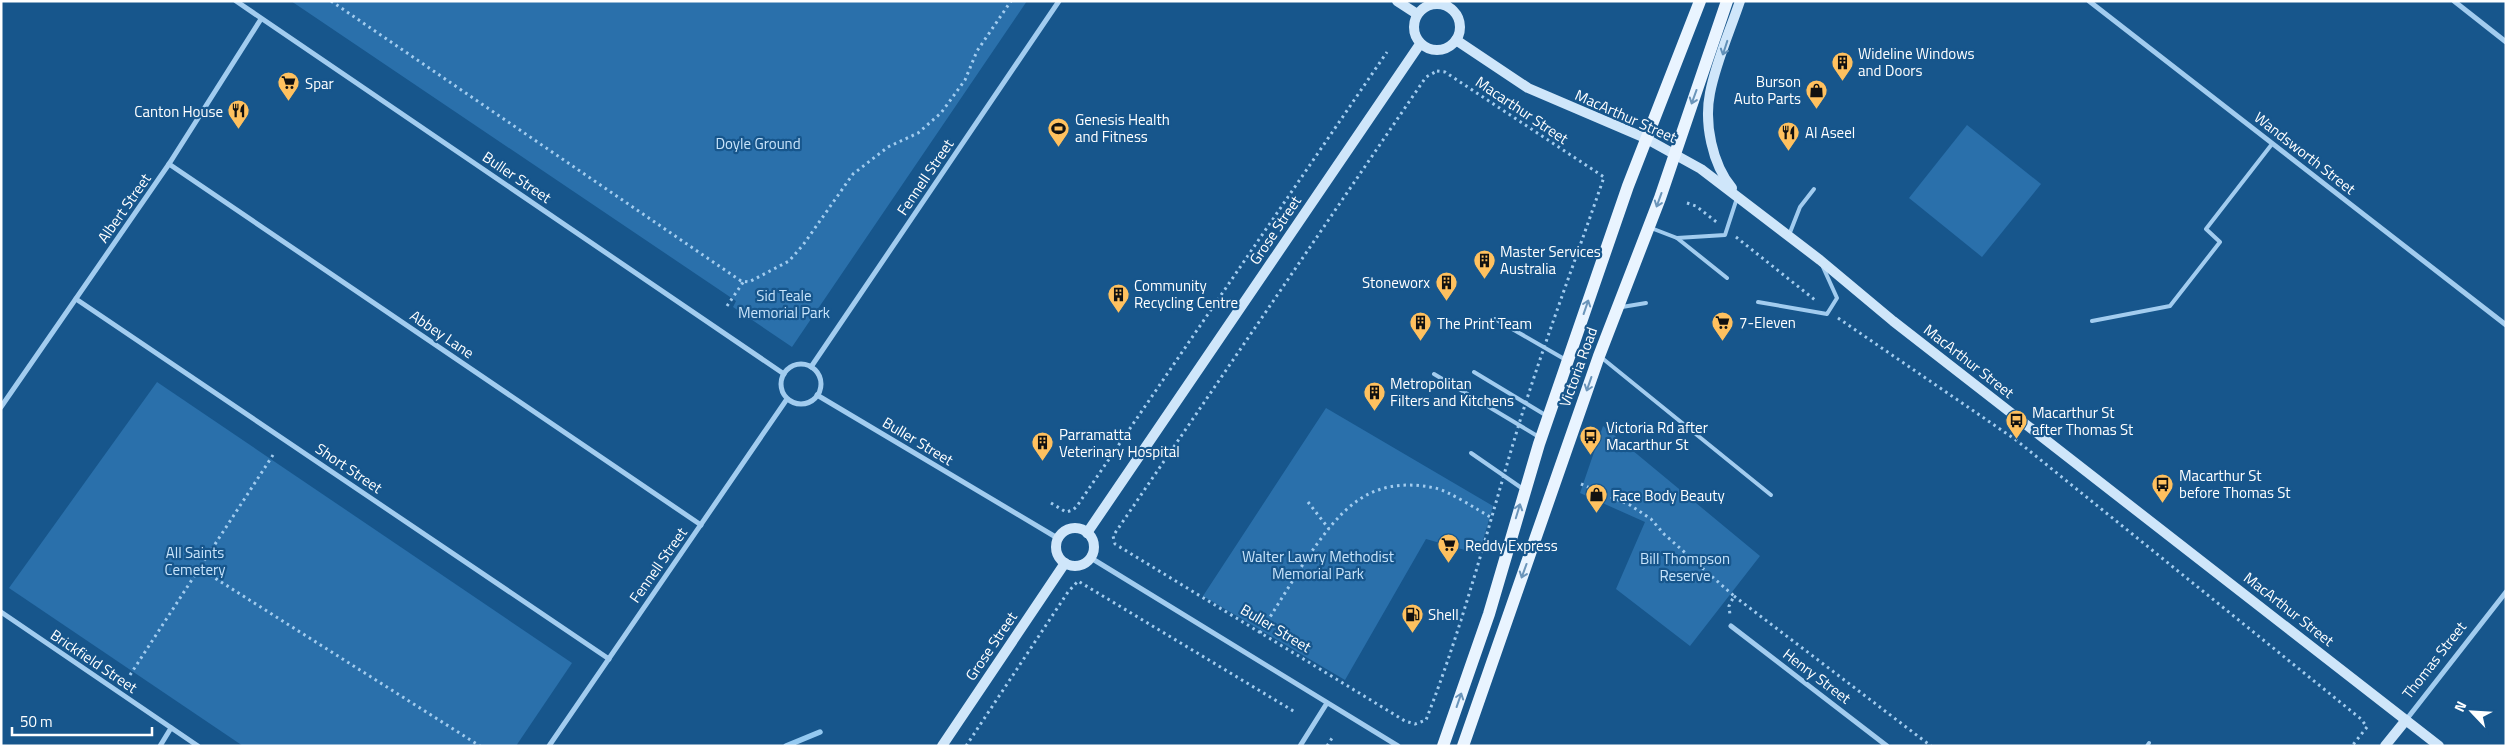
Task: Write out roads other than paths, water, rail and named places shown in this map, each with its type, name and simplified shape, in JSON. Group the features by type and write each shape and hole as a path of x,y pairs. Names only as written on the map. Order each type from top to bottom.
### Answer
{"main road":[{"name":"Victoria Road","path":"1443,746 1489,614 1524,490 1548,417 1645,138 1700,1"},
{"name":"Victoria Road","path":"1463,746 1599,356 1675,154 1727,1"}],"street":[{"name":"Buller Street","path":"236,1 784,374"},
{"name":"Fennell Street","path":"811,367 1059,1"},
{"path":"1397,1 1417,14"},
{"path":"1738,196 1729,184 1716,157 1712,142 1709,110 1710,92 1740,1"},
{"name":"Wandsworth Street","path":"2090,1 2506,325"},
{"path":"2454,1 2506,42"},
{"path":"1448,3 1458,16 1460,24 1456,40 1443,50 1427,49 1420,44 1413,30 1417,14 1430,4 1448,3"},
{"name":"Albert Street","path":"1,407 169,164 262,19"},
{"name":"MacArthur Street","path":"1456,40 1528,88 1645,138 1675,154 1738,196 1789,235 1893,321 2439,746"},
{"name":"Grose Street","path":"1087,532 1420,44"},
{"name":"Abbey Lane","path":"169,164 701,525"},
{"name":"Short Street","path":"76,298 609,659"},
{"path":"796,364 811,367 820,380 817,395 803,404 787,399 781,387 784,374 796,364"},
{"name":"Buller Street","path":"817,395 1059,539"},
{"name":"Fennell Street","path":"549,746 787,399"},
{"path":"1071,529 1087,532 1093,542 1091,558 1087,562 1076,566 1065,563 1058,555 1059,539 1071,529"},
{"path":"1091,558 1398,746"},
{"name":"Grose Street","path":"942,746 1065,563"},
{"name":"Thomas Street","path":"2385,746 2506,592"},
{"name":"Brickfield Street","path":"1,612 198,746"},
{"name":"Henry Street","path":"1731,626 1887,746"},
{"path":"1300,746 1327,703"},
{"path":"160,746 171,728"}],"lane":[{"path":"2092,321 2170,306 2220,242 2206,229 2272,144"},
{"path":"1789,235 1800,207 1814,189"},
{"path":"1678,238 1724,235 1738,196"},
{"path":"1649,227 1678,238 1727,278"},
{"path":"1758,302 1827,314 1836,298 1820,260"},
{"path":"1617,308 1646,303"},
{"path":"1494,319 1568,361"},
{"path":"1599,356 1771,495"},
{"path":"1474,372 1548,417"},
{"path":"1434,374 1541,438"},
{"path":"1471,453 1524,490"}],"waterway":[{"path":"786,746 820,732"}],"place":[{"name":"Wideline Windows and Doors","path":"1842,81"},
{"name":"Spar","path":"289,102"},
{"name":"Burson Auto Parts","path":"1817,109"},
{"name":"Canton House","path":"239,130"},
{"name":"Genesis Health and Fitness","path":"1059,147"},
{"name":"Al Aseel","path":"1789,151"},
{"name":"Master Services Australia","path":"1484,279"},
{"name":"Stoneworx","path":"1446,301"},
{"name":"Community Recycling Centre","path":"1118,313"},
{"name":"7-Eleven","path":"1723,341"},
{"name":"The Print Team","path":"1421,342"},
{"name":"Metropolitan Filters and Kitchens","path":"1374,411"},
{"name":"Macarthur St after Thomas St","path":"2016,440"},
{"name":"Victoria Rd after Macarthur St","path":"1590,455"},
{"name":"Parramatta Veterinary Hospital","path":"1043,462"},
{"name":"Macarthur St before Thomas St","path":"2163,503"},
{"name":"Face Body Beauty","path":"1596,514"},
{"name":"Reddy Express","path":"1449,564"},
{"name":"Shell","path":"1412,633"}],"park label":[{"name":"Doyle Ground","path":"758,143"},
{"name":"Sid Teale Memorial Park","path":"784,304"},
{"name":"All Saints Cemetery","path":"195,560"},
{"name":"Walter Lawry Methodist Memorial Park","path":"1318,564"},
{"name":"Bill Thompson Reserve","path":"1685,566"}]}
